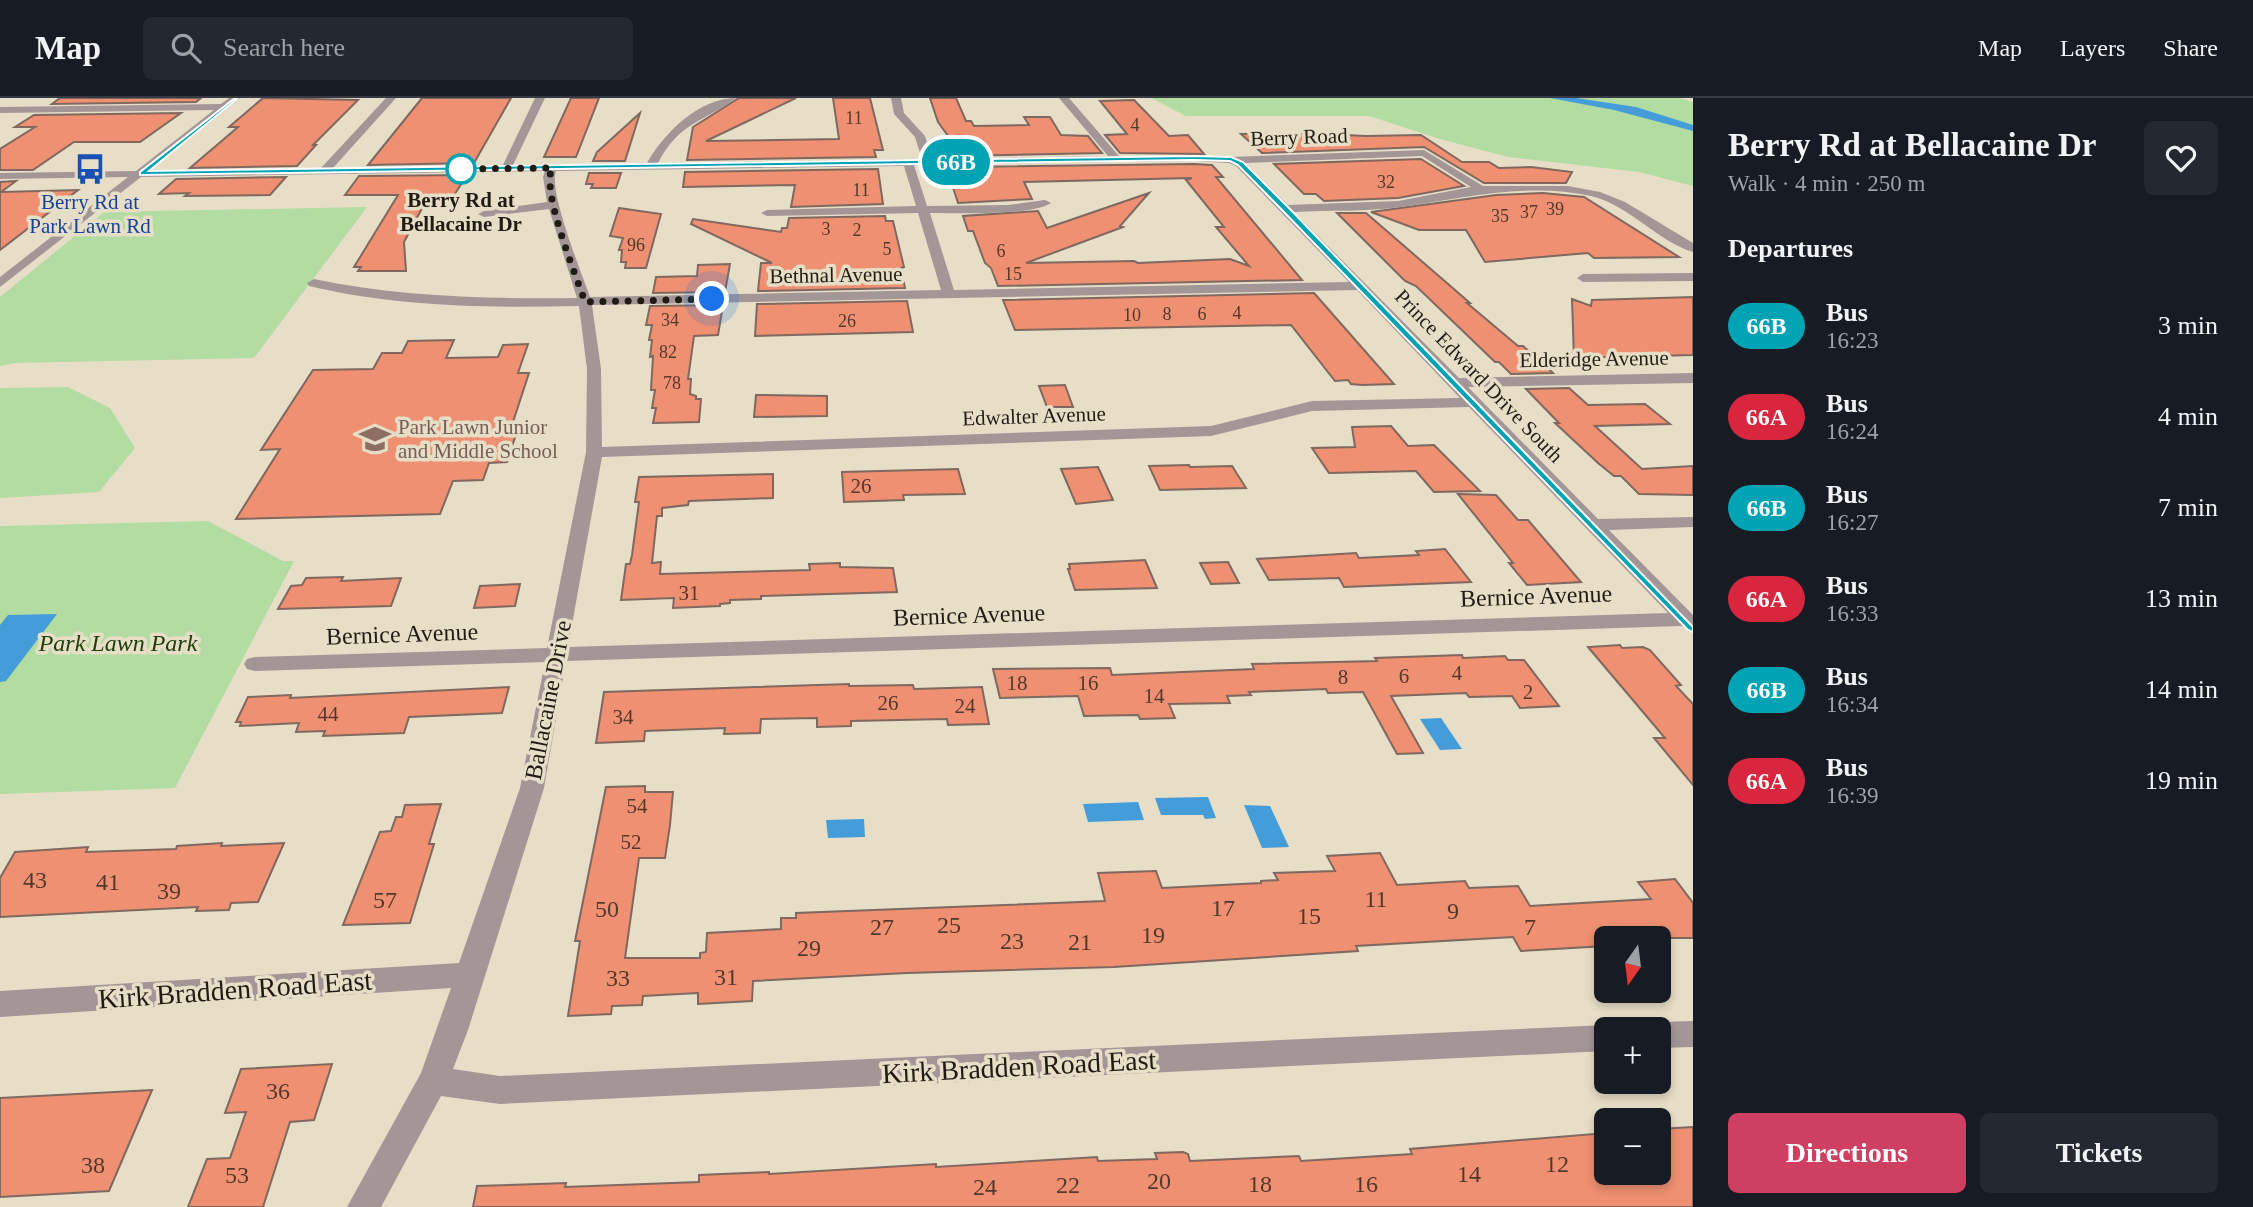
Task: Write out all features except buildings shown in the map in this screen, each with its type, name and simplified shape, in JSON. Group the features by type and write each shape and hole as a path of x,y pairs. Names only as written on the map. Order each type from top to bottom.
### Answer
{"street":[{"path":"0,283 235,98"},
{"path":"324,171 391,98"},
{"path":"506,169 540,98"},
{"path":"651,166 668,140 696,114 731,98"},
{"path":"896,98 900,114 920,136 928,162"},
{"path":"1064,98 1116,159"},
{"path":"0,110 224,107"},
{"name":"Berry Road","path":"0,176 1231,159 1424,153 1481,189"},
{"name":"Prince Edward Drive South","path":"1231,159 1240,164 1285,209 1689,623"},
{"path":"908,162 949,294"},
{"name":"Ballacaine Drive","path":"363,1207 433,1081 453,1030 532,788 594,452 594,369 585,302 553,205 548,177 552,168"},
{"path":"1285,209 1428,201 1481,189 1551,188 1596,194 1621,204 1693,248"},
{"path":"767,213 1018,207 1045,203"},
{"path":"484,214 553,205"},
{"path":"1583,278 1693,277"},
{"name":"Bethnal Avenue","path":"314,283 351,292 513,303 1360,286"},
{"name":"Elderidge Avenue","path":"1454,383 1693,378"},
{"name":"Edwalter Avenue","path":"594,452 1211,430 1312,406 1472,402"},
{"path":"1593,525 1693,522"},
{"name":"Bernice Avenue","path":"255,664 1689,623"},
{"name":"Kirk Bradden Road East","path":"0,1004 469,975"},
{"path":"1671,1035 1693,1034"},
{"name":"Kirk Bradden Road East","path":"433,1081 500,1090 1594,1039"}],"green space":[{"path":"1151,98 1680,98 1693,102 1693,186 1639,172 1508,157 1369,116 1186,116"},
{"path":"367,207 254,358 15,363 0,366 0,297 104,212"},
{"path":"68,387 110,408 135,448 99,492 0,498 0,388"},
{"name":"Park Lawn Park","path":"208,521 283,561 294,561 175,788 0,794 0,526"}],"water":[{"path":"1550,98 1576,98 1636,107 1693,125 1693,131 1614,110"},
{"path":"57,614 6,681 0,682 0,625 8,615"},
{"path":"1441,718 1462,749 1440,750 1420,719"},
{"path":"1208,797 1216,818 1205,819 1203,815 1161,815 1155,798"},
{"path":"1138,802 1144,820 1088,822 1083,804"},
{"path":"1244,805 1270,806 1289,847 1262,848"},
{"path":"864,819 865,837 828,838 826,820"}],"bus line":[{"name":"66B","path":"235,98 142,173 1231,159 1240,164 1285,209 1693,627"}],"place":[{"name":"Berry Rd at Park Lawn Rd","path":"90,169"},
{"name":"Berry Rd at Bellacaine Dr","path":"461,169"},
{"name":"Park Lawn Junior and Middle School","path":"375,439"}],"route":[{"path":"461,169 453,169 552,168 548,177 553,205 585,302 712,299"}]}
